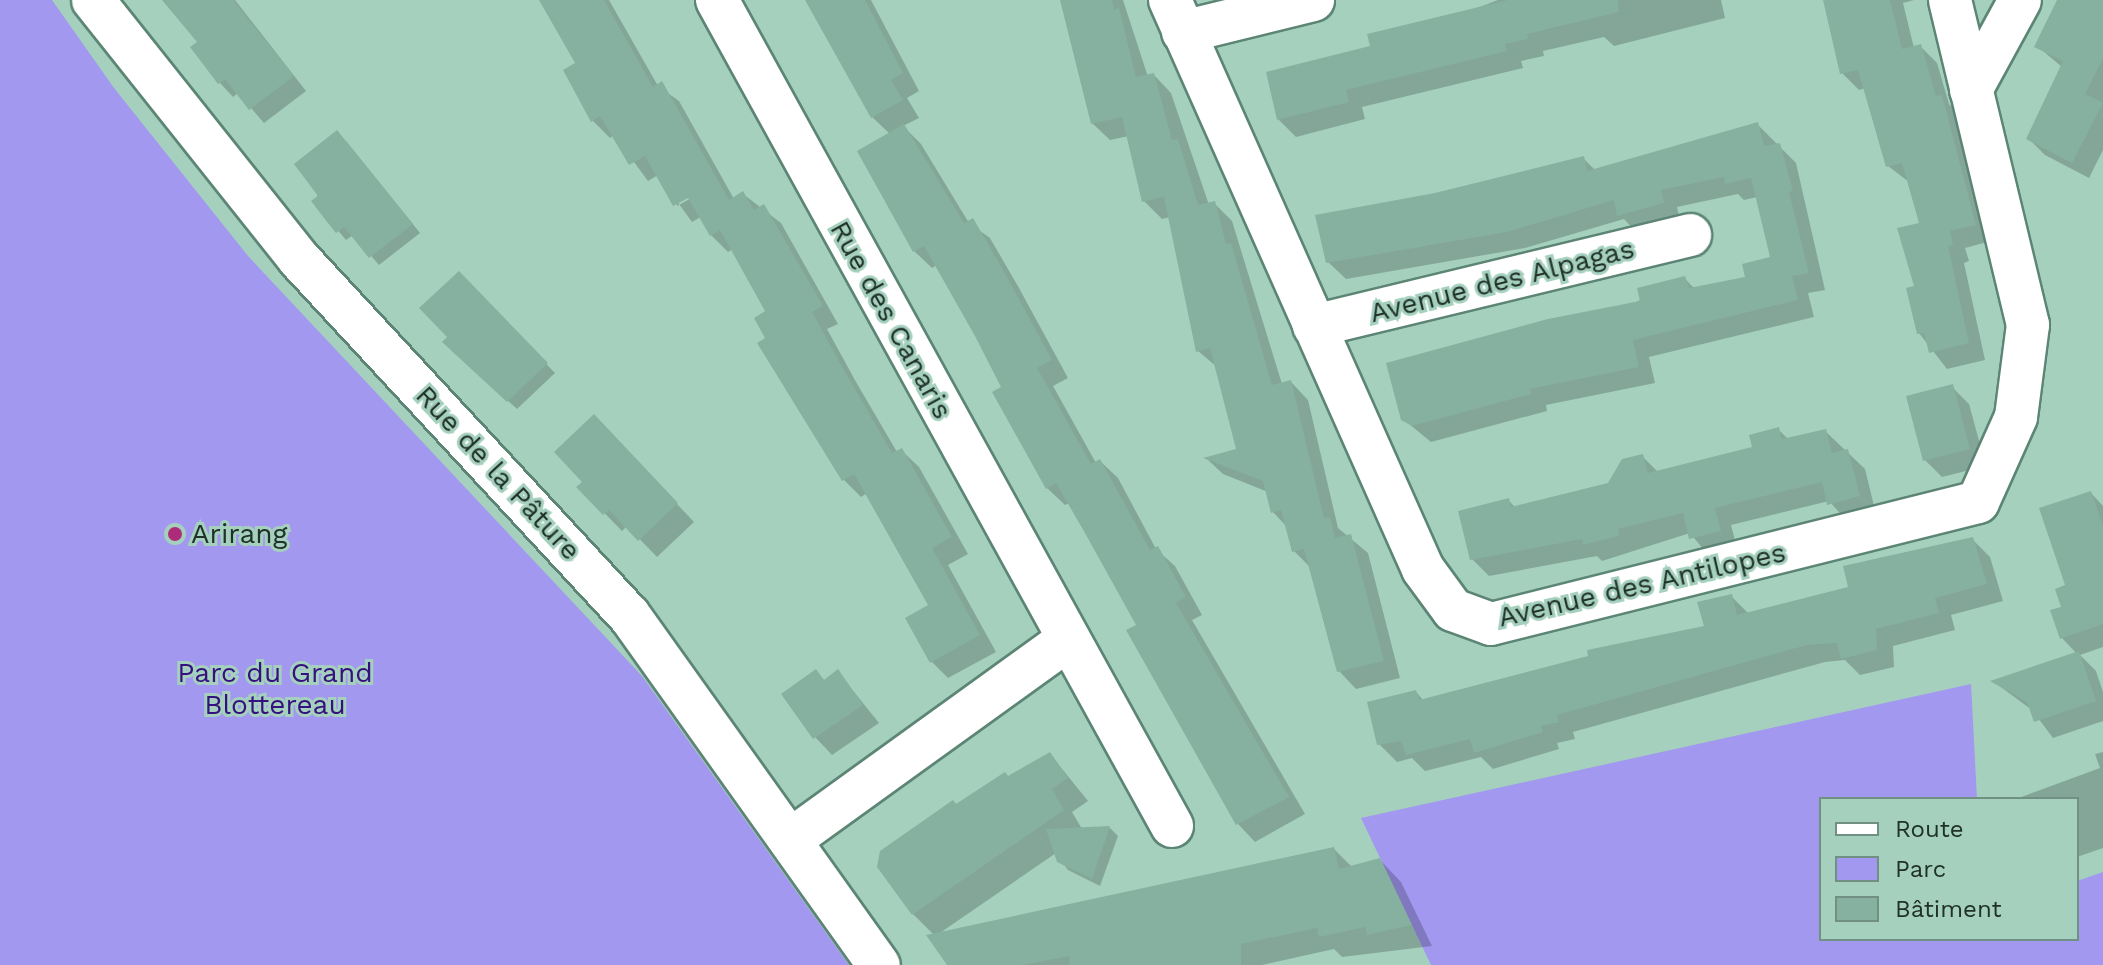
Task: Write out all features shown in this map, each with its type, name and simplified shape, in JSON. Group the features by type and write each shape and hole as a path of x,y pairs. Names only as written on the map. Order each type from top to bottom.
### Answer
{"street":[{"name":"Rue de la Pâture","path":"93,0 299,259 629,615 879,965"},
{"name":"Rue des Canaris","path":"717,0 1066,641 1172,826"},
{"path":"1177,16 1313,0"},
{"name":"Avenue des Antilopes","path":"1177,16 1423,569 1453,610 1491,624 1978,502 2016,417 2028,325 1950,0"},
{"path":"1971,90 2020,0"},
{"name":"Avenue des Alpagas","path":"1314,326 1690,235"},
{"path":"790,840 1066,641"}],"green space":[{"name":"Parc du Grand Blottereau","path":"0,0 52,0 114,88 248,256 642,676 849,965 0,965"},
{"path":"1971,684 1977,797 1819,797 1819,941 2079,941 2079,880 2103,872 2103,965 1431,965 1361,818"}],"building":[{"path":"162,0 233,0 294,76 249,110 225,79 218,84 190,47 197,42"},
{"path":"539,0 604,0 653,87 662,81 729,200 743,191 754,210 764,204 823,306 812,312 840,363 892,453 902,448 952,537 932,548 980,635 930,663 905,618 928,605 854,474 842,481 757,343 765,338 754,318 765,311 720,230 710,236 688,198 673,206 645,156 629,165 600,116 591,122 563,70 575,63"},
{"path":"805,0 865,0 903,73 891,80 903,100 871,118"},
{"path":"1060,0 1112,0 1114,10 1119,8 1136,77 1154,73 1172,140 1178,139 1198,205 1215,201 1226,244 1231,243 1272,385 1291,380 1324,518 1330,517 1335,538 1351,534 1384,661 1337,672 1304,549 1292,552 1281,510 1271,513 1263,481 1203,458 1236,449 1210,348 1196,352 1164,197 1142,202 1122,117 1091,124"},
{"path":"1508,0 1618,0 1619,12 1527,34 1528,39 1505,44 1507,51 1346,90 1349,102 1277,120 1266,72 1370,46 1367,34"},
{"path":"1823,0 1890,0 1902,49 1921,44 1936,96 1942,95 1976,225 1950,231 1953,245 1948,246 1969,343 1929,353 1924,333 1917,334 1906,288 1914,286 1897,228 1919,223 1902,163 1886,167 1858,70 1840,74"},
{"path":"2057,0 2103,0 2103,58 2085,94 2103,103 2072,163 2026,139 2063,61 2034,47"},
{"path":"1758,122 1764,146 1780,143 1793,191 1789,192 1809,273 1792,276 1798,300 1633,340 1639,367 1530,389 1531,394 1412,426 1401,420 1386,363 1548,319 1640,301 1637,288 1685,276 1689,288 1745,277 1742,264 1770,257 1751,178 1725,184 1724,177 1661,190 1664,203 1617,216 1614,200 1507,232 1326,263 1315,215 1435,193 1584,156 1587,171"},
{"path":"904,124 964,223 973,218 1002,268 1052,360 1037,368 1091,464 1100,459 1150,550 1158,546 1186,597 1176,603 1289,797 1236,825 1126,630 1136,625 1085,533 1056,483 1046,489 992,392 1001,387 975,336 924,246 913,252 857,151"},
{"path":"337,130 413,224 369,258 344,227 336,233 324,218 311,201 318,196 294,164"},
{"path":"459,271 548,363 507,402 442,342 447,337 419,308"},
{"path":"1953,384 1970,449 1923,461 1906,396"},
{"path":"594,414 678,503 638,541 609,510 603,515 576,487 582,482 554,452"},
{"path":"1779,427 1782,439 1826,429 1832,453 1848,449 1860,496 1827,505 1822,482 1715,508 1721,531 1689,539 1683,513 1618,529 1619,536 1583,545 1582,539 1470,560 1458,511 1509,498 1511,507 1608,483 1622,459 1643,454 1648,473 1752,447 1749,435"},
{"path":"2091,491 2103,526 2103,624 2060,639 2050,610 2061,607 2055,589 2065,585 2039,508"},
{"path":"1973,537 1987,584 1935,598 1939,613 1876,629 1877,650 1841,659 1837,643 1807,645 1557,715 1559,722 1541,726 1543,732 1474,753 1470,739 1406,755 1401,741 1377,745 1367,702 1416,690 1419,700 1588,656 1587,650 1704,626 1697,602 1732,594 1737,615 1848,587 1843,566"},
{"path":"2079,651 2096,701 2034,722 2027,702 1990,681"},
{"path":"816,669 824,680 838,669 863,705 813,739 781,694"},
{"path":"1050,752 1068,778 1052,789 1064,810 912,915 877,867 880,851 953,800 956,804 1005,772 1008,776"},
{"path":"1110,826 1092,879 1057,862 1046,829"},
{"path":"1334,847 1339,869 1380,858 1412,925 1367,935 1365,927 1319,937 1317,928 1241,944 1241,965 1070,965 1069,956 1023,965 947,965 926,935"}],"place":[{"name":"Arirang","path":"175,534"}]}
